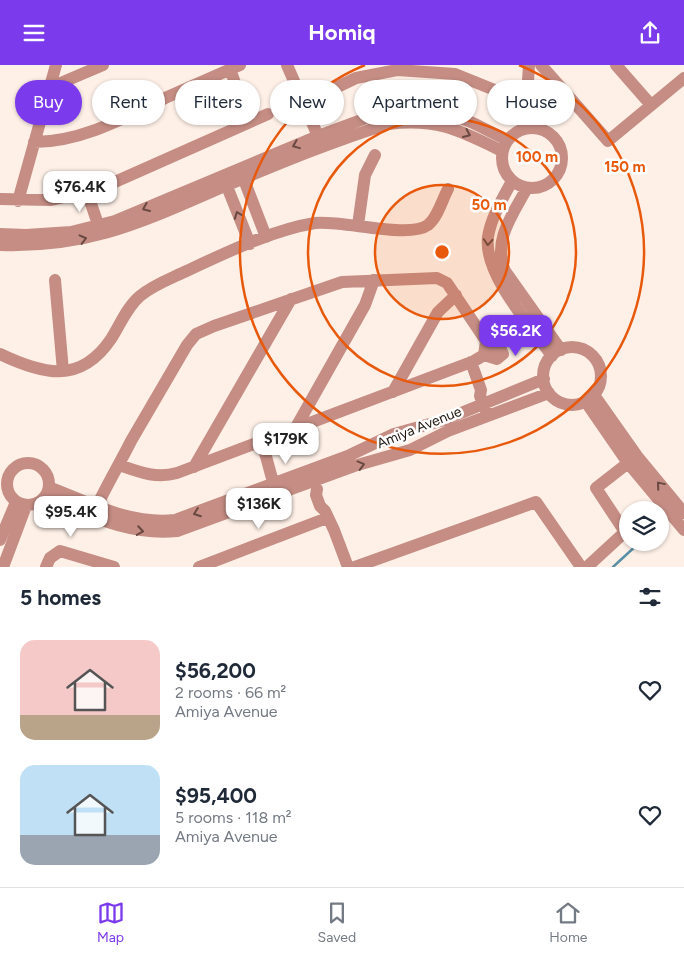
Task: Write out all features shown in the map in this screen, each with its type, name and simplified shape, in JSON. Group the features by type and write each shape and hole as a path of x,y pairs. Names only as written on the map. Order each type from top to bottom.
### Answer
{"street":[{"path":"51,80 56,65"},
{"path":"68,80 103,65"},
{"path":"525,128 529,65"},
{"path":"541,65 608,141 684,78"},
{"path":"616,65 651,105"},
{"path":"290,66 295,80"},
{"path":"34,142 60,141 75,137 122,119 235,67 238,80"},
{"path":"342,80 357,71 397,70 411,67 444,72 469,71 487,83"},
{"path":"0,245 52,245 100,230 130,215 320,142 385,111 431,110 459,117 505,146"},
{"path":"260,118 268,114"},
{"path":"18,201 39,125"},
{"path":"0,199 18,201 51,200 112,185 245,125"},
{"path":"313,125 320,142"},
{"path":"525,128 542,129 549,133 555,138 562,153 560,169 550,182 535,188 527,188 512,181 503,167 505,146 512,135 525,128"},
{"path":"358,225 365,175 375,155"},
{"path":"242,173 266,237"},
{"path":"225,180 250,244"},
{"path":"512,181 495,214 488,246 492,269 556,353"},
{"path":"527,188 510,220 499,249 502,264 556,353"},
{"path":"0,354 43,371 63,371 83,365 103,350 130,307 142,295 198,266 266,237 318,223 405,230 421,229 432,221 448,189"},
{"path":"88,192 100,230"},
{"path":"495,214 510,220"},
{"path":"0,234 51,234 100,230"},
{"path":"100,507 116,480 117,470 191,339 214,326 333,284 374,280 440,278 446,281 485,337 485,350 468,364 194,467 160,477 117,470"},
{"path":"55,280 63,371"},
{"path":"295,429 365,305 374,280"},
{"path":"393,392 442,307 456,295"},
{"path":"194,467 291,299"},
{"path":"263,309 276,325"},
{"path":"582,349 593,356 601,375 598,389 590,398 566,404 549,393 544,379 545,367 556,353 582,349"},
{"path":"468,364 475,393 484,406"},
{"path":"408,365 422,381"},
{"name":"Amiya Avenue","path":"47,492 141,521 175,520 274,485 314,480 410,450 448,431 503,395 544,379"},
{"path":"524,387 529,401"},
{"name":"Amiya Avenue","path":"314,480 358,452 394,434 484,406 508,408 549,393"},
{"path":"503,395 508,408"},
{"path":"590,398 684,530"},
{"path":"311,401 323,418"},
{"path":"211,438 223,456"},
{"path":"258,443 264,471 274,485"},
{"path":"632,459 684,513"},
{"path":"587,567 625,532 596,488 632,459"},
{"path":"22,463 36,464 47,473 47,492 37,504 21,504 9,494 3,483 5,469 22,463"},
{"path":"314,480 322,493 326,504 326,514 348,567"},
{"name":"Amiya Avenue","path":"47,492 116,526 150,533 189,528 274,485"},
{"path":"355,567 536,502 581,567"},
{"path":"0,540 21,504"},
{"path":"3,567 21,504"},
{"path":"199,567 326,514"},
{"path":"46,567 55,549 114,567"}],"waterway":[{"path":"613,567 630,551"}]}
